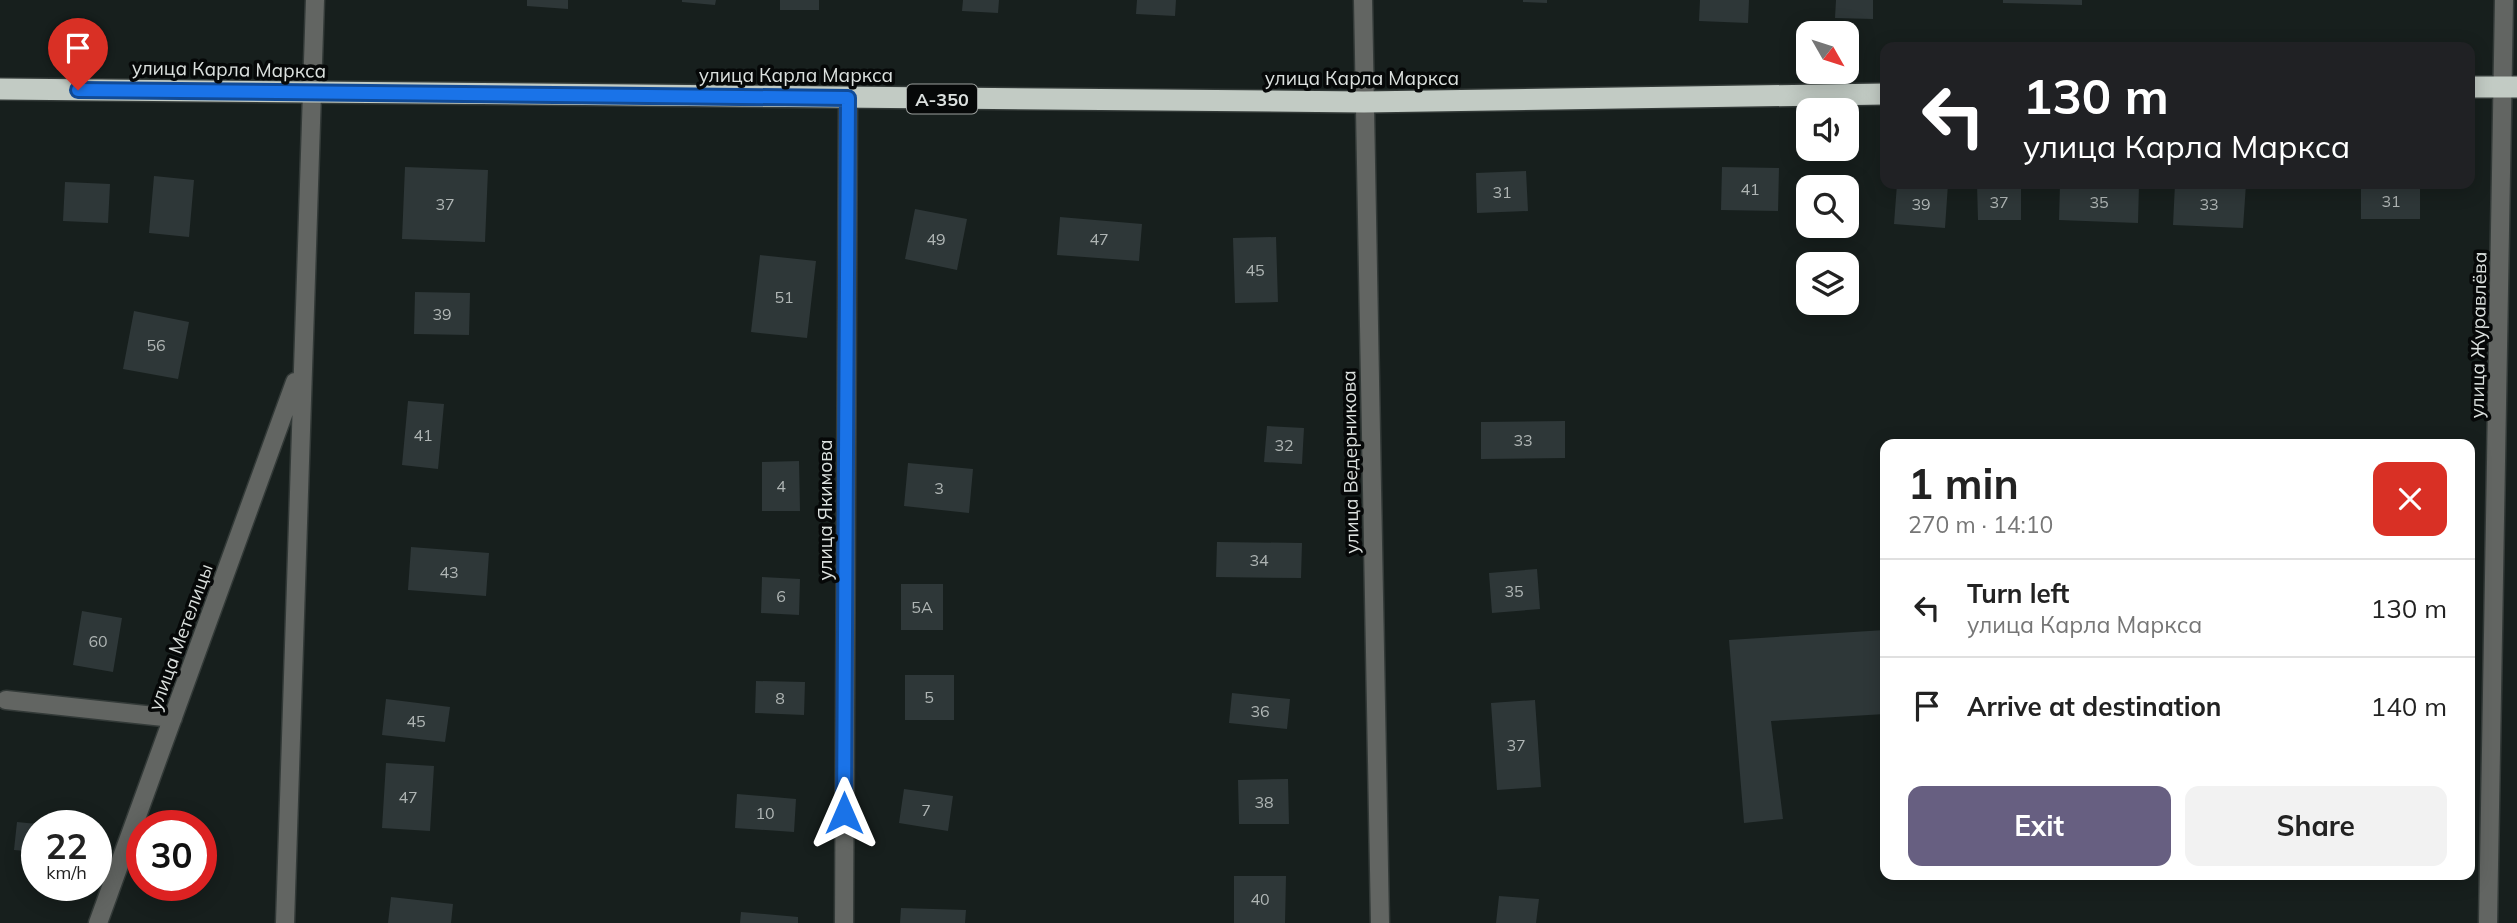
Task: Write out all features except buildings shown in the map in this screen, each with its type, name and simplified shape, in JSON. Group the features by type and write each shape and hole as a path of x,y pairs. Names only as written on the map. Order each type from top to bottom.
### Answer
{"highway":[{"path":"2475,87 2510,87"},
{"name":"улица Карла Маркса","path":"0,89 1364,102 1880,94"}],"street":[{"name":"улица Метелицы","path":"285,923 314,0"},
{"name":"улица Ведерникова","path":"1363,0 1380,923"},
{"name":"улица Журавлёва","path":"2488,923 2510,87 2504,0"},
{"name":"улица Якимова","path":"844,923 848,98"},
{"name":"улица Метелицы","path":"98,923 301,366"},
{"path":"6,700 173,718"}],"route":[{"path":"78,90 848,98 844,813"}]}
